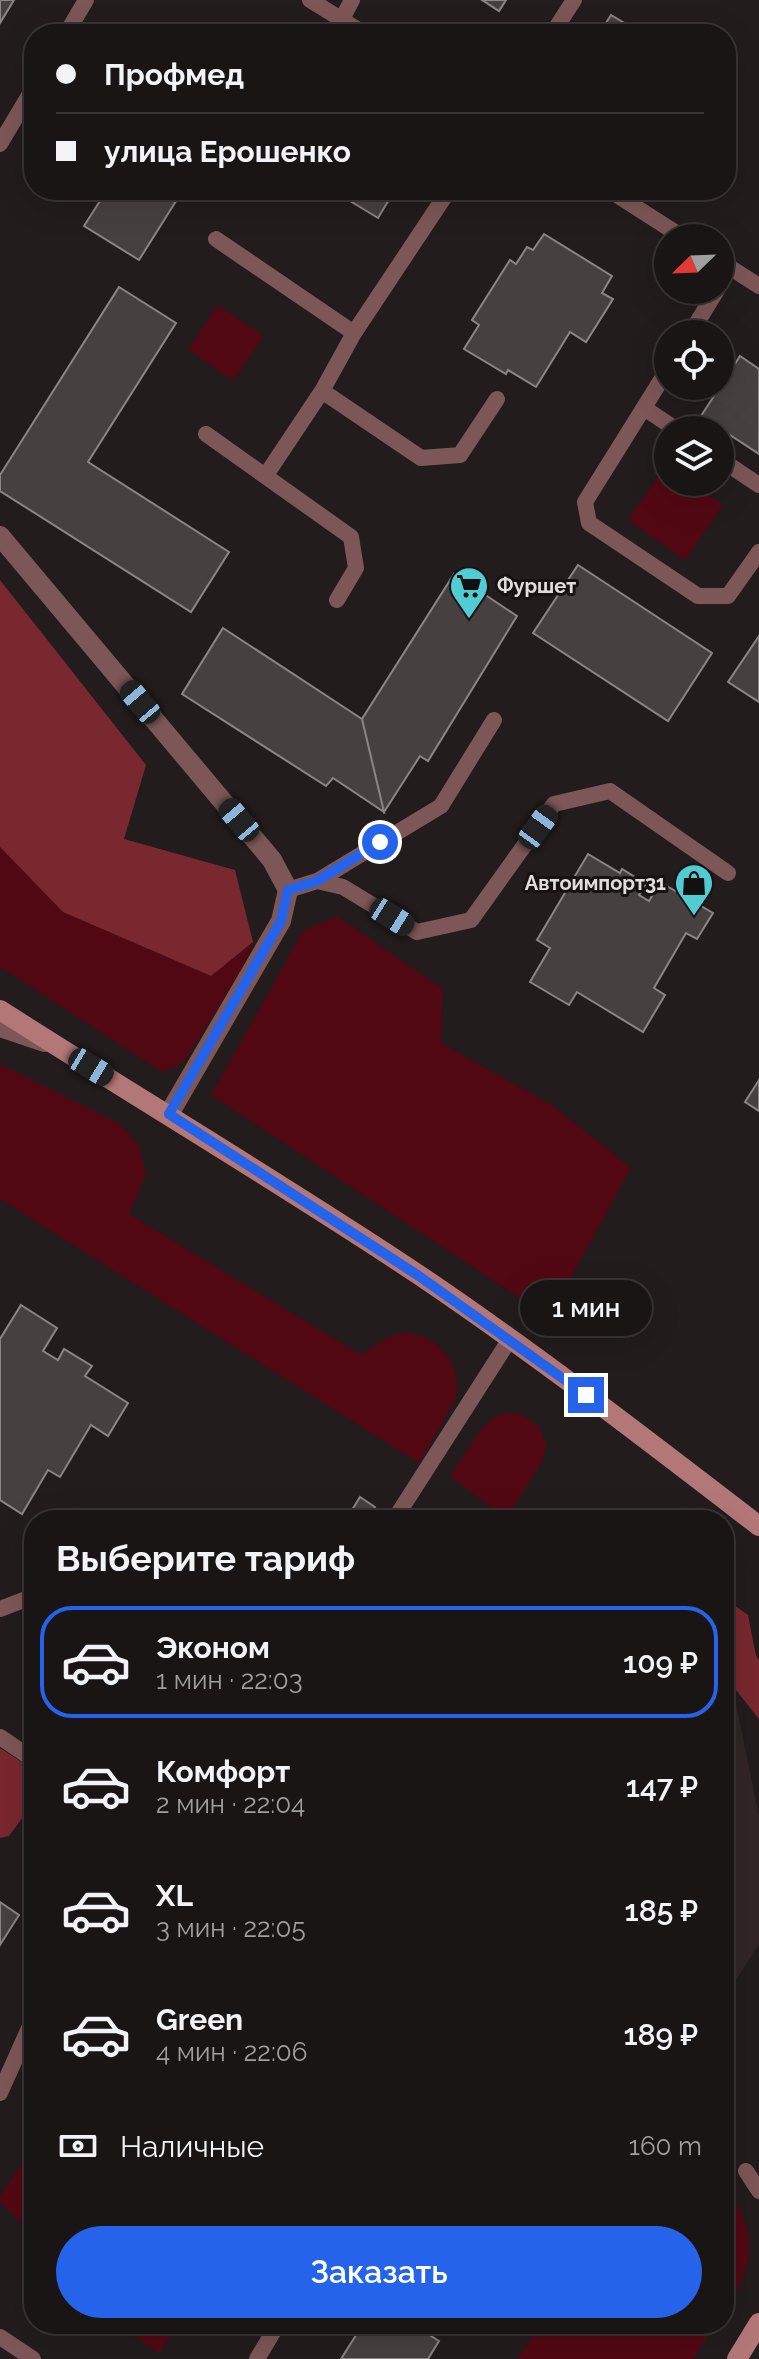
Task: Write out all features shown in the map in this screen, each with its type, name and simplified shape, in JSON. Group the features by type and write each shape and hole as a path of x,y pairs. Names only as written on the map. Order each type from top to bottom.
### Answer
{"main road":[{"path":"0,1010 169,1114 419,1276 510,1339 759,1526"},
{"path":"737,2359 759,2323"}],"street":[{"path":"0,536 264,850 288,890 281,921 169,1114"}],"lane":[{"path":"72,24 86,0"},
{"path":"310,0 350,24"},
{"path":"342,19 352,0"},
{"path":"558,24 574,0"},
{"path":"0,144 24,104"},
{"path":"266,475 322,391 354,333 442,200"},
{"path":"625,200 662,224"},
{"path":"216,239 354,333"},
{"path":"734,269 759,286"},
{"path":"322,391 421,458 460,455 497,399"},
{"path":"654,392 585,502 589,523 698,596 728,596 759,552"},
{"path":"644,408 656,416"},
{"path":"206,434 351,537 356,568 337,600"},
{"path":"734,468 759,485"},
{"path":"288,890 317,881 441,806 494,720"},
{"path":"317,881 343,887 417,932 471,920 554,804 610,791 728,873"},
{"path":"0,1029 65,1052"},
{"path":"400,1510 510,1339"},
{"path":"0,1609 24,1600"},
{"path":"0,1737 24,1753"},
{"path":"0,2093 24,2039"},
{"path":"746,2171 759,2191"},
{"path":"257,2359 272,2334"},
{"path":"0,2337 33,2359"}],"shaded area":[{"path":"218,305 264,336 233,381 188,349"},
{"path":"654,482 654,496 710,496 723,505 685,560 628,520"},
{"path":"0,580 146,765 124,839 235,870 253,942 211,976 63,912 0,847"},
{"path":"0,847 63,912 210,976 253,942 243,967 183,1063 162,1072 0,967"},
{"path":"337,916 443,989 441,1043 552,1105 631,1168 549,1317 211,1095 303,931"},
{"path":"0,1064 120,1124 139,1146 146,1174 129,1214 361,1355 388,1338 405,1333 416,1334 435,1344 455,1370 457,1391 419,1463 0,1199"},
{"path":"518,1413 538,1425 547,1444 541,1463 512,1510 494,1510 450,1476 482,1428 499,1414"},
{"path":"734,1605 748,1615 759,1660 759,1719 734,1688"},
{"path":"734,1703 759,1816 759,1944 734,1983"},
{"path":"0,1748 24,1764 24,1816 9,1836 0,1838"},
{"path":"24,2161 24,2225 0,2202 0,2196"},
{"path":"734,2200 748,2232 749,2247 747,2263 735,2295"},
{"path":"131,2334 171,2334 159,2353"},
{"path":"534,2334 709,2334 693,2359 517,2359"}],"building":[{"path":"0,0 14,0 0,23"},
{"path":"482,0 506,0 499,11"},
{"path":"611,15 626,24 605,24"},
{"path":"101,200 177,200 139,260 84,226"},
{"path":"348,200 389,200 378,218"},
{"path":"544,234 612,276 602,293 613,299 586,342 570,332 536,387 508,370 506,374 464,349 479,325 472,320 510,260 516,264 527,247 533,250"},
{"path":"119,287 176,323 88,462 229,552 191,612 0,491 0,475"},
{"path":"740,356 759,369 759,454 734,438 734,416 701,416 711,400 734,400 734,365"},
{"path":"578,565 712,653 668,721 533,633"},
{"path":"454,574 517,616 428,761 420,756 384,812 362,719"},
{"path":"223,628 362,719 384,812 333,778 326,786 182,694"},
{"path":"759,636 759,702 728,682"},
{"path":"588,854 646,884 639,895 649,901 660,882 713,913 697,939 686,933 654,988 665,995 643,1032 577,992 569,1005 530,982 550,948 537,940"},
{"path":"759,1080 759,1111 745,1102"},
{"path":"21,1305 57,1328 43,1351 58,1360 64,1349 92,1366 85,1376 128,1403 108,1436 91,1425 60,1477 48,1470 22,1514 0,1500 0,1339"},
{"path":"360,1497 375,1507 373,1510 352,1510"},
{"path":"0,1902 19,1915 0,1945"},
{"path":"357,2334 428,2334 439,2341 428,2359 341,2359"}],"place":[{"name":"Фуршет","path":"469,620"},
{"name":"Автоимпорт31","path":"694,917"}],"route":[{"path":"380,842 317,881 288,890 281,921 169,1114 419,1276 586,1395"}]}
